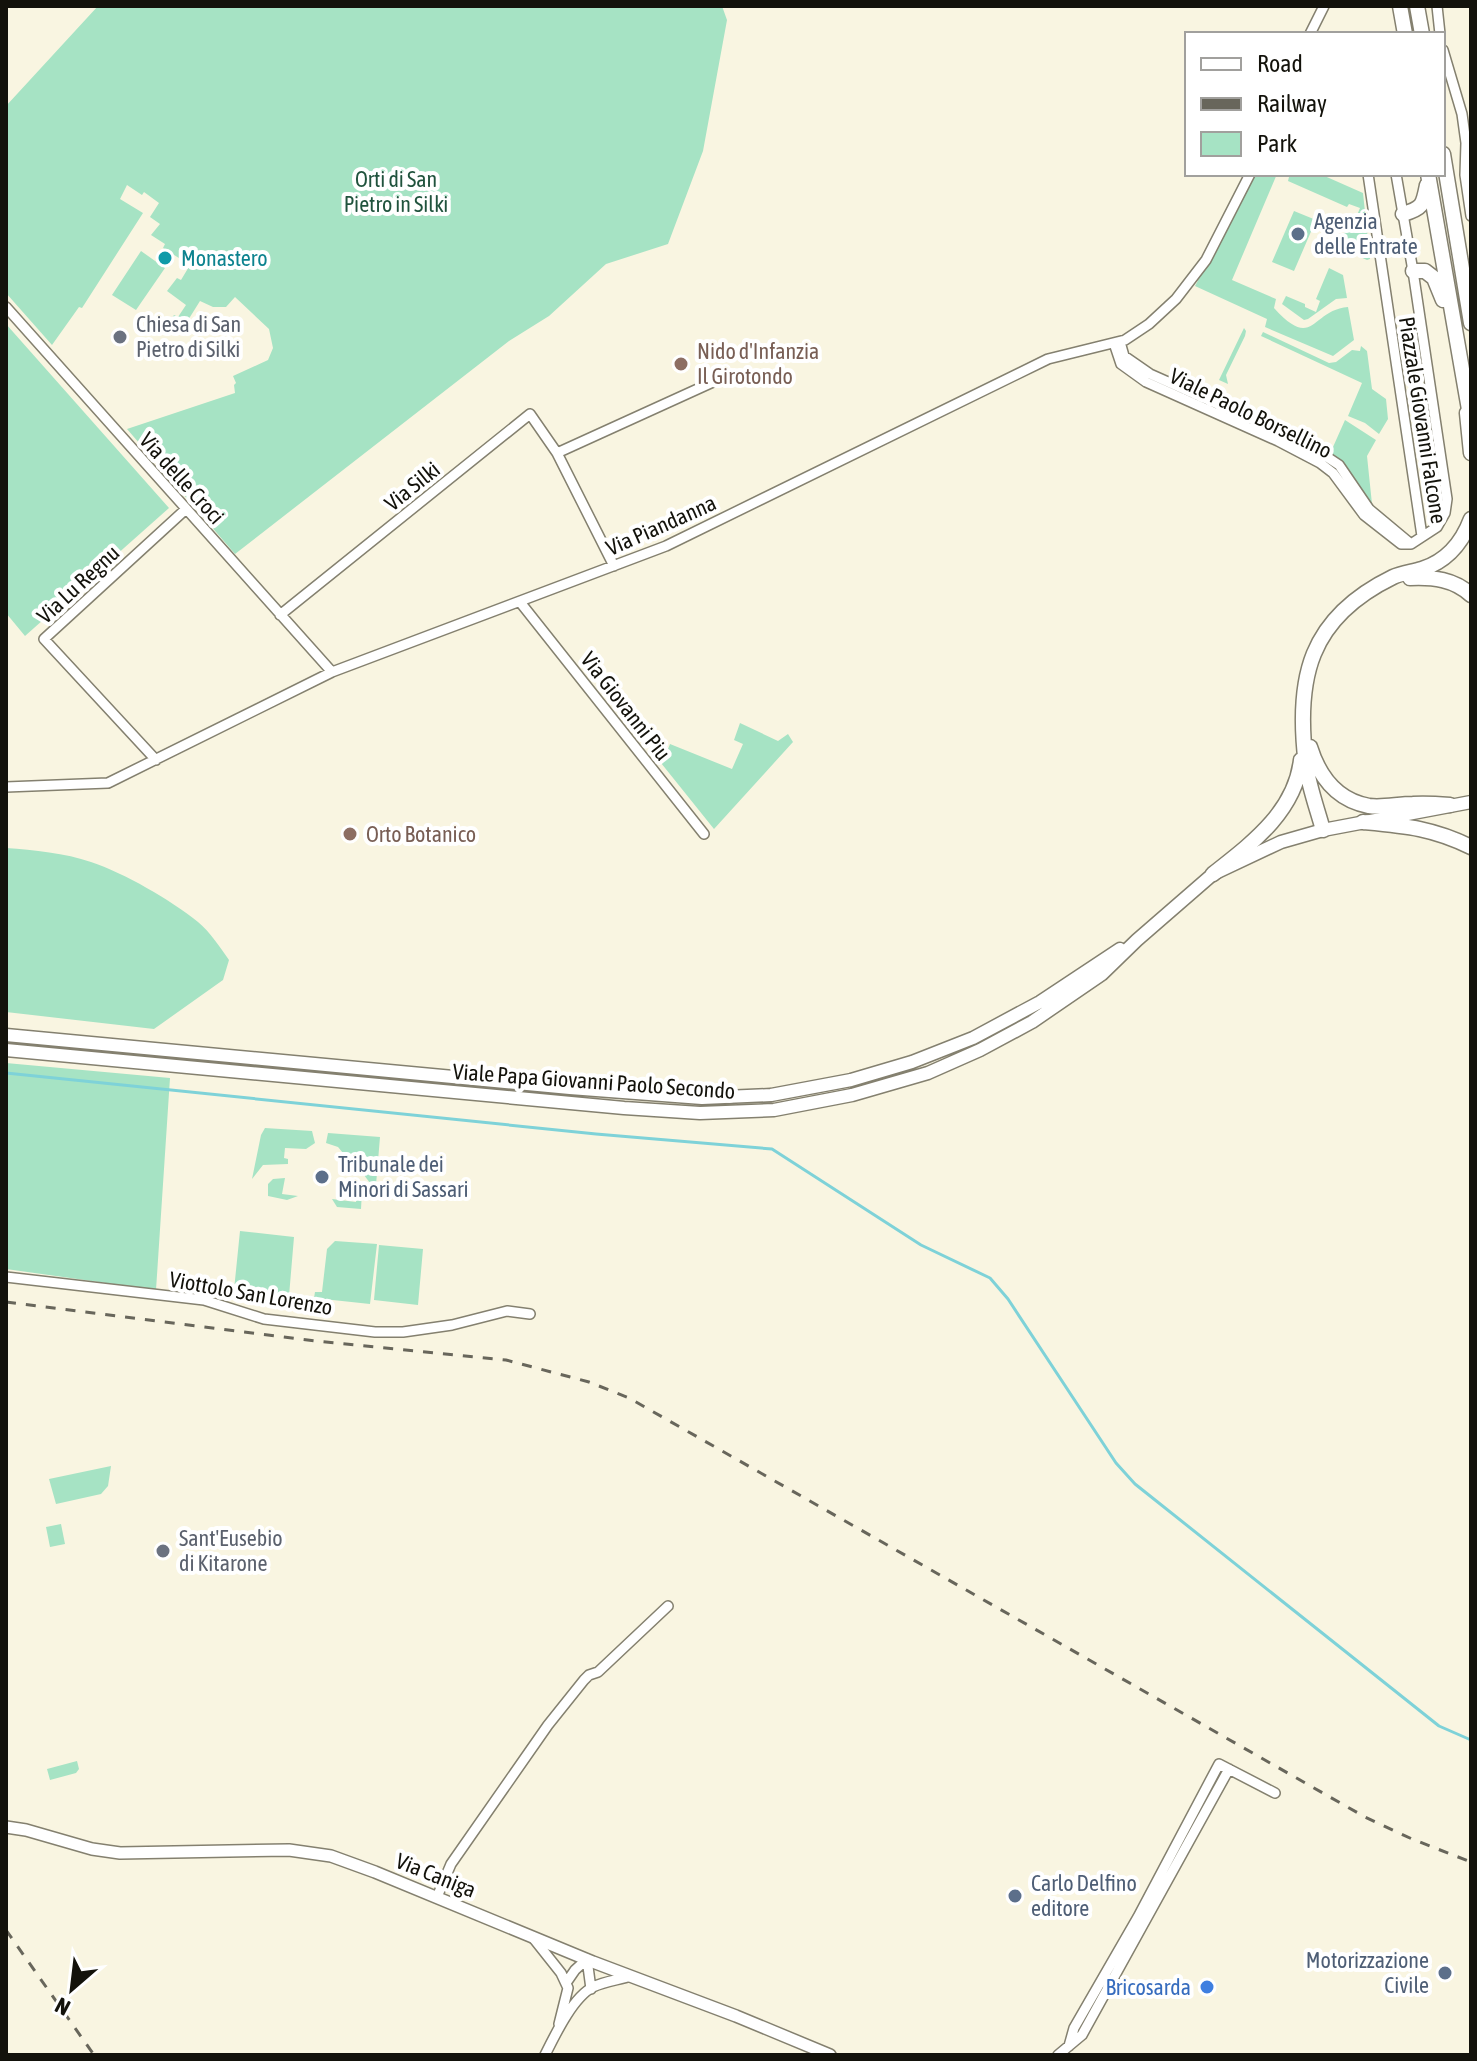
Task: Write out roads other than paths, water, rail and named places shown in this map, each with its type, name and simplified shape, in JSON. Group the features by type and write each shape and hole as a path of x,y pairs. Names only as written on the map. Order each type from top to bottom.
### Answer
{"highway":[{"path":"1400,6 1404,29"},
{"path":"1417,6 1421,28"},
{"path":"1445,166 1471,323"},
{"path":"1403,214 1416,210 1424,203 1429,176"},
{"path":"1429,176 1471,421"},
{"path":"1412,267 1434,278 1453,321"},
{"path":"1463,376 1471,453"},
{"path":"1323,830 1306,765 1303,710 1306,673 1322,637 1350,603 1395,576 1426,568 1453,552 1471,519"},
{"path":"1383,583 1414,578 1442,579 1471,595"},
{"path":"1304,728 1320,773 1346,797 1370,806 1450,805"},
{"path":"1213,874 1265,829 1289,798 1299,772 1304,728"},
{"path":"1363,822 1410,826 1445,834 1471,847"}],"main road":[{"name":"Viale Papa Giovanni Paolo Secondo","path":"6,1050 624,1108 700,1113 774,1110 852,1095 928,1073 980,1050 1032,1022 1102,974 1213,874 1281,842 1323,830 1471,802"},
{"name":"Viale Papa Giovanni Paolo Secondo","path":"6,1035 570,1088 702,1098 771,1095 851,1080 912,1062 973,1038 1040,1002 1137,940"}],"street":[{"path":"1311,32 1324,6"},
{"path":"1437,6 1440,32"},
{"path":"1445,57 1462,114 1471,216"},
{"name":"Via Piandanna","path":"6,787 108,783 332,672 680,539 1048,359 1125,340 1149,324 1176,299 1206,260 1249,176"},
{"name":"Piazzale Giovanni Falcone","path":"1368,176 1422,536 1437,527 1445,513 1447,499 1396,176"},
{"name":"Via delle Croci","path":"6,307 332,672"},
{"name":"Viale Paolo Borsellino","path":"1117,342 1124,356 1150,374 1285,434 1324,455 1339,465 1369,509 1411,544 1422,536"},
{"path":"557,453 724,377"},
{"name":"Via Silki","path":"280,615 530,414 557,453 614,566"},
{"name":"Via Lu Regnu","path":"156,760 44,639 186,509"},
{"name":"Via Giovanni Piu","path":"520,602 704,834"},
{"name":"Viottolo San Lorenzo","path":"6,1277 204,1300 264,1319 375,1332 403,1332 452,1325 507,1311 530,1314"},
{"path":"437,1897 451,1864 548,1725 589,1675 598,1672 668,1606"},
{"path":"1058,2055 1069,2046 1074,2028 1224,1766 1275,1793"},
{"name":"Via Caniga","path":"6,1827 120,1853 289,1850 331,1856 830,2055"},
{"path":"532,1937 561,1973 568,1988 557,2031"},
{"path":"566,1983 587,1959"},
{"path":"587,1959 591,1989"},
{"path":"545,2055 557,2031 583,1994 595,1986 631,1976"}],"waterway":[{"path":"6,1073 596,1134 772,1149 921,1245 990,1278 1008,1299 1116,1463 1135,1484 1439,1726 1471,1740"}],"railway":[{"path":"6,1302 315,1341 506,1360 589,1382 629,1398 1365,1817 1471,1862"},
{"path":"6,1930 94,2055"}],"place":[{"name":"Agenzia delle Entrate","path":"1298,234"},
{"name":"Monastero","path":"165,258"},
{"name":"Chiesa di San Pietro di Silki","path":"120,337"},
{"name":"Nido d'Infanzia Il Girotondo","path":"681,364"},
{"name":"Orto Botanico","path":"350,834"},
{"name":"Tribunale dei Minori di Sassari","path":"322,1177"},
{"name":"Sant'Eusebio di Kitarone","path":"163,1551"},
{"name":"Carlo Delfino editore","path":"1015,1896"},
{"name":"Motorizzazione Civile","path":"1445,1973"},
{"name":"Bricosarda","path":"1207,1987"}],"park label":[{"name":"Orti di San Pietro in Silki","path":"396,192"}]}
